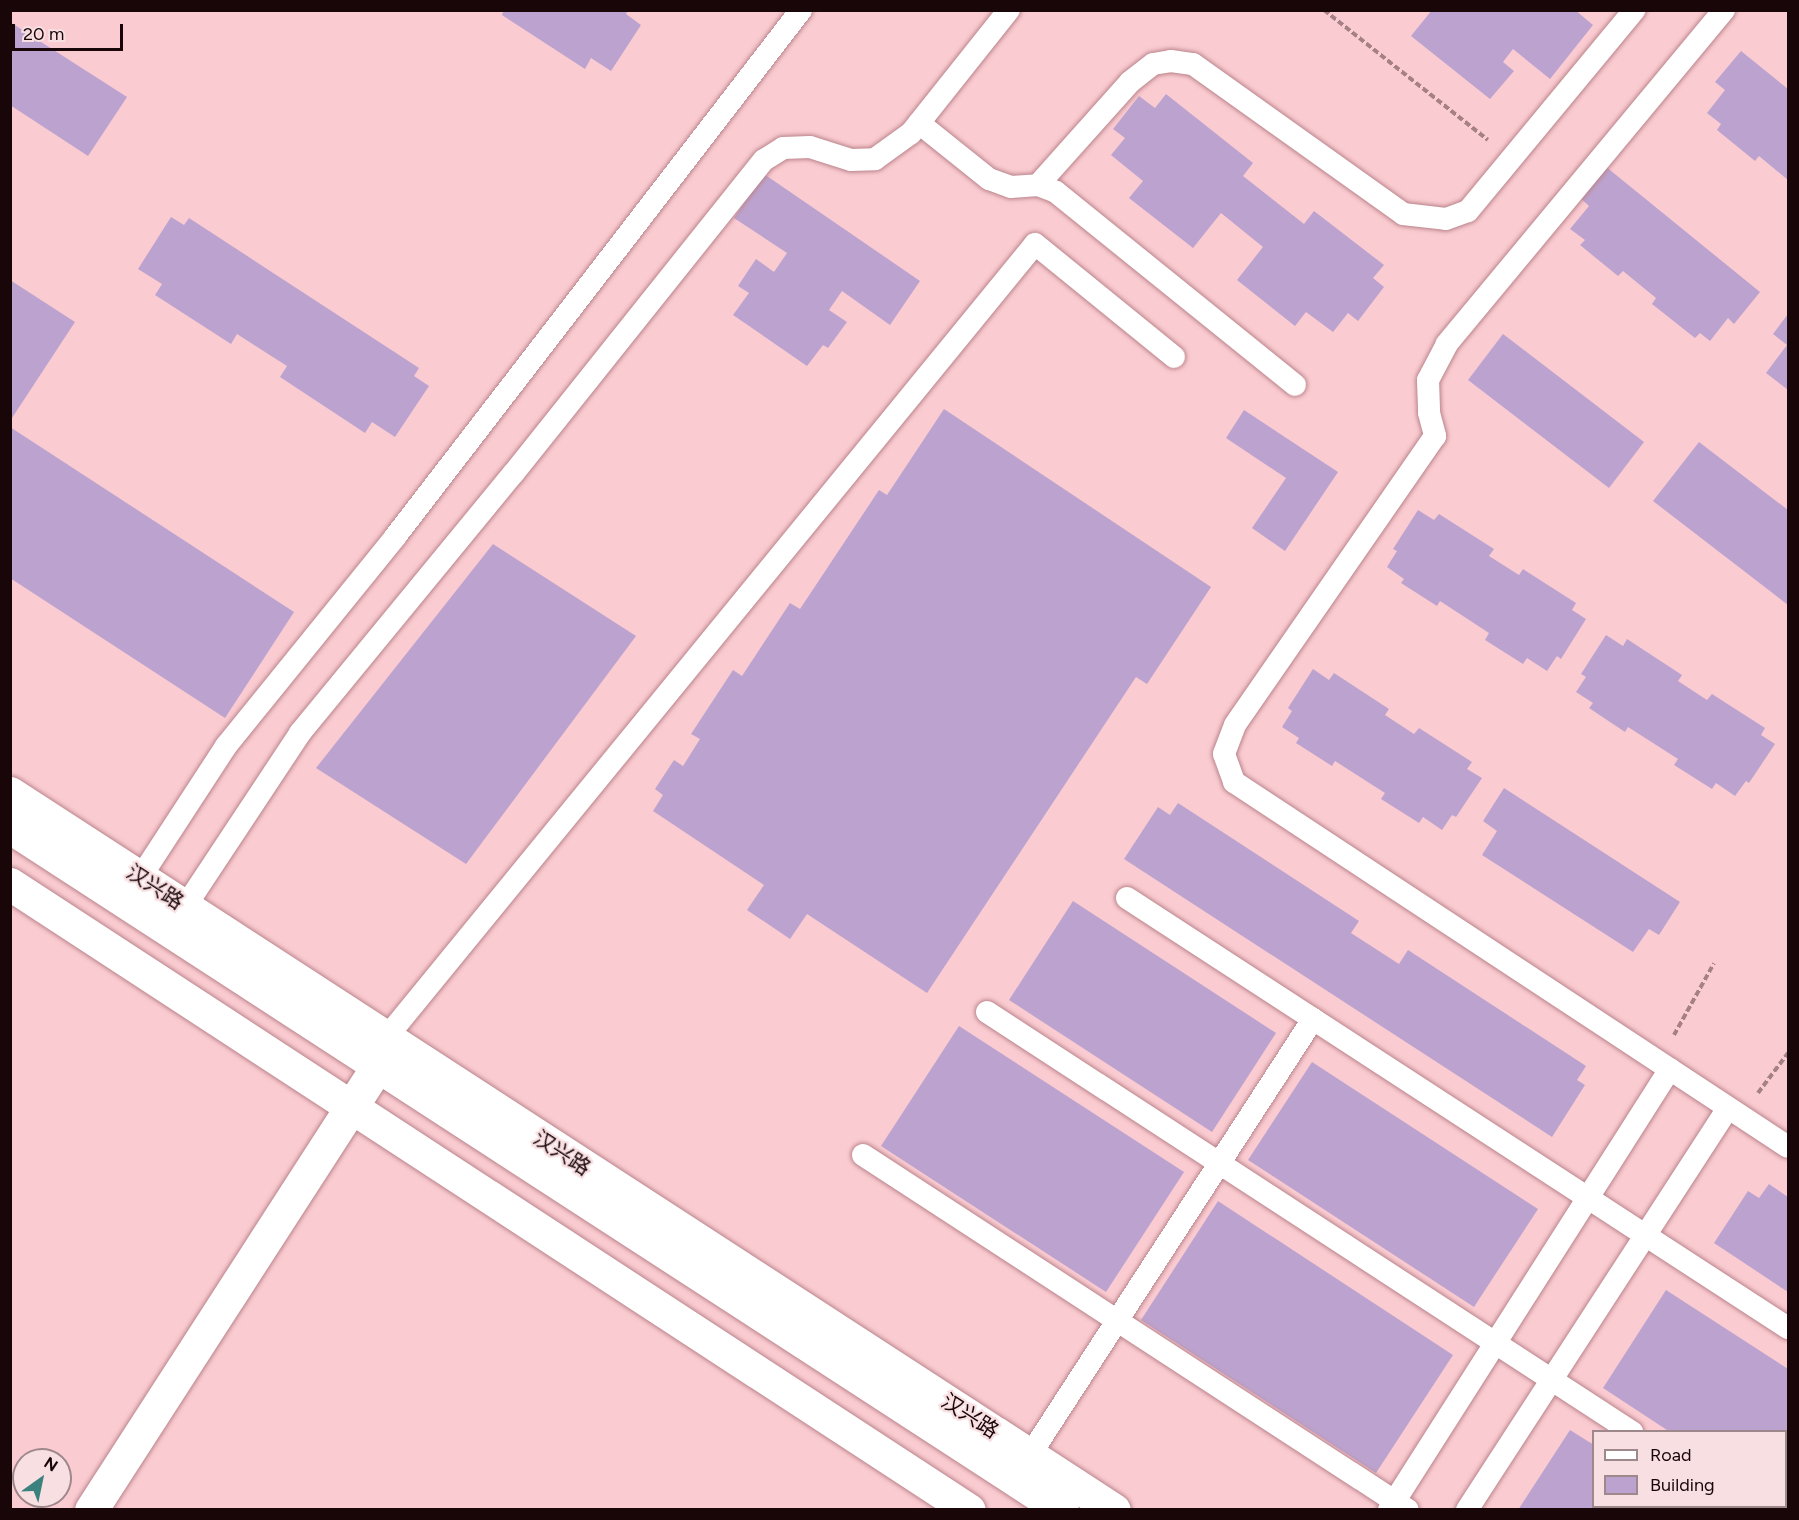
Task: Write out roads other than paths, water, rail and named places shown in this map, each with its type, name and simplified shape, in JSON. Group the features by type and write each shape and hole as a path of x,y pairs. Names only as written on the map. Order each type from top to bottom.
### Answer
{"street":[{"name":"汉兴路","path":"10,794 185,907 382,1053 1062,1509"},
{"name":"汉兴路","path":"10,827 382,1053 1114,1509"},
{"path":"10,884 353,1105 969,1509"},
{"path":"90,1509 353,1105 382,1053"}],"lane":[{"path":"140,878 226,746 395,537 801,10"},
{"path":"185,907 300,733 513,474 764,160 783,148 810,147 851,160 875,159 919,123 1009,10"},
{"path":"1038,184 1130,82 1153,64 1171,61 1192,64 1403,214 1446,219 1468,211 1513,160 1634,10"},
{"path":"1724,10 1447,344 1428,380 1429,413 1435,436 1235,725 1224,754 1234,782 1788,1147"},
{"path":"919,123 989,179 1011,187 1038,184 1056,192 1295,384"},
{"path":"382,1053 1035,244 1174,357"},
{"path":"1127,898 1788,1328"},
{"path":"987,1012 1630,1430"},
{"path":"1030,1455 1313,1019"},
{"path":"862,1155 1397,1506 1496,1343 1670,1069"},
{"path":"1467,1509 1728,1108"}]}
